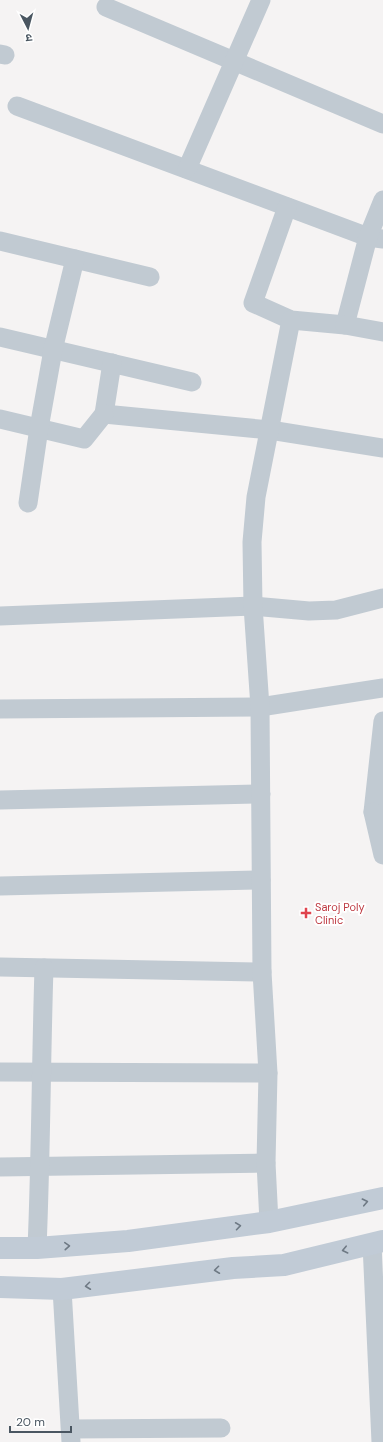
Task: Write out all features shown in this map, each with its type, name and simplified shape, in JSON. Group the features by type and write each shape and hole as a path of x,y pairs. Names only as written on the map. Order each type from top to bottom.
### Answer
{"main road":[{"path":"0,1248 36,1248 128,1241 269,1222 383,1198"},
{"path":"0,1287 62,1289 233,1268 284,1265 377,1242"}],"street":[{"path":"187,169 261,0"},
{"path":"106,8 383,124"},
{"path":"17,106 376,238"},
{"path":"345,325 376,238 383,200"},
{"path":"287,206 253,303 291,320 345,325 383,332"},
{"path":"0,241 150,277"},
{"path":"28,503 39,428 53,350 75,259"},
{"path":"269,1222 266,1163 268,1073 262,972 260,707 253,606 253,534 256,497 291,320"},
{"path":"0,338 192,382"},
{"path":"0,419 84,439 104,414 112,363"},
{"path":"104,414 270,430 383,448"},
{"path":"0,616 253,606 309,611 336,610 383,598"},
{"path":"0,709 260,707 383,688"},
{"path":"383,721 378,811 383,855"},
{"path":"0,800 261,794"},
{"path":"0,886 261,880"},
{"path":"0,968 262,972"},
{"path":"36,1248 40,1166 40,1072 44,968"},
{"path":"0,1072 268,1073"},
{"path":"0,1167 266,1163"},
{"path":"377,1242 381,1442"},
{"path":"62,1289 71,1435 221,1428"}],"place":[{"name":"Saroj Poly Clinic","path":"306,913"}]}
